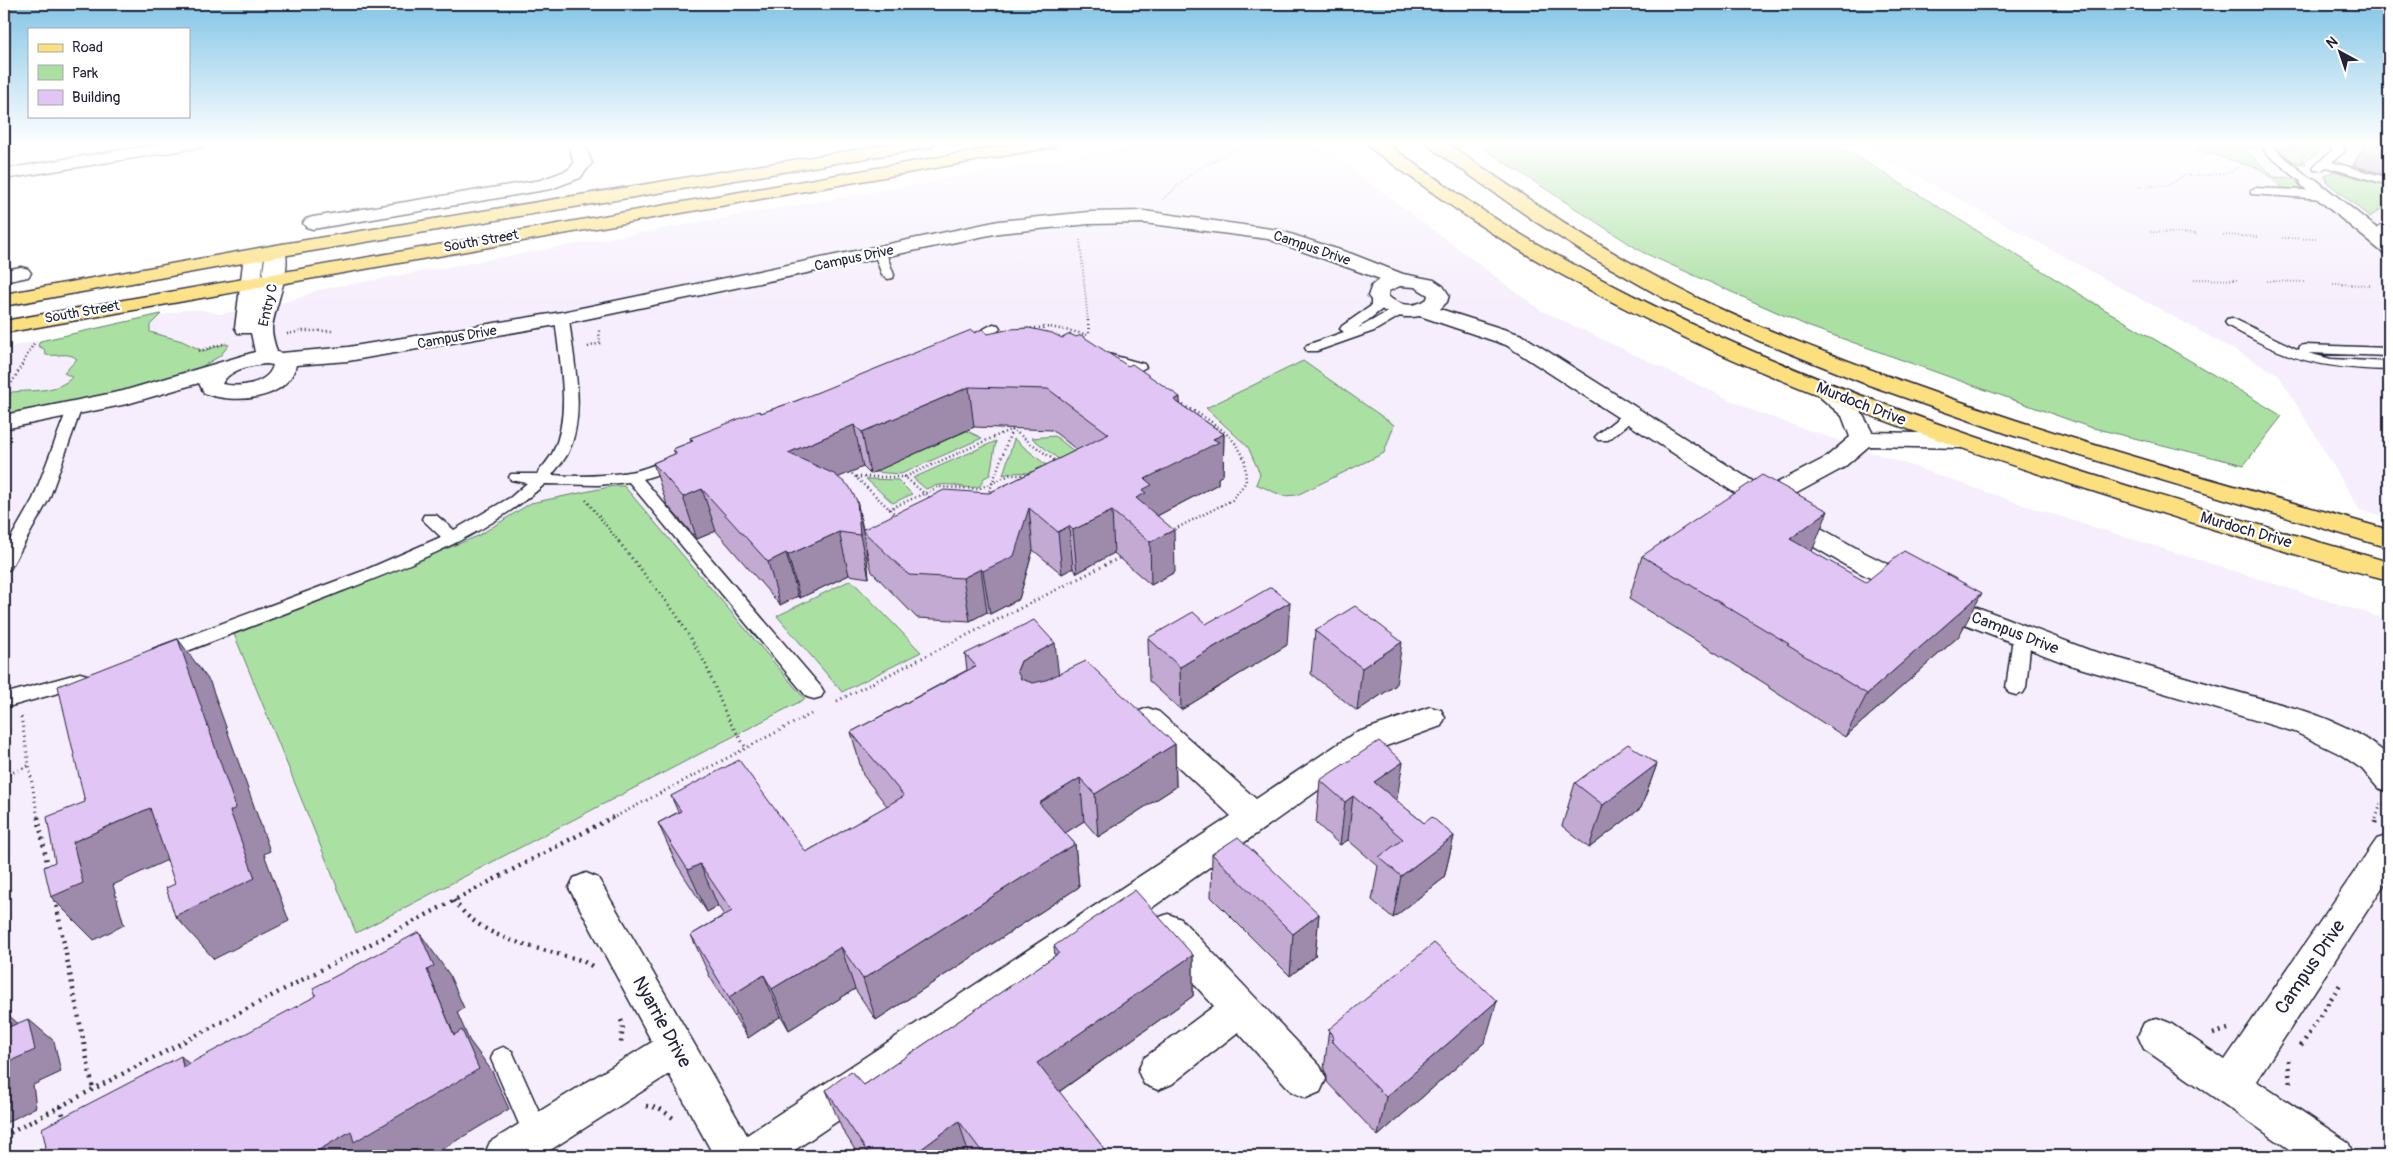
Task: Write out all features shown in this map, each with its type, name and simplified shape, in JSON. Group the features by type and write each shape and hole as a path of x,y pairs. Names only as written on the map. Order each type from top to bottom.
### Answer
{"main road":[{"name":"South Street","path":"4,300 254,255 603,197"},
{"name":"South Street","path":"4,327 738,197"},
{"name":"Murdoch Drive","path":"1450,197 1540,255 1625,301 1687,332 1824,390 1961,441 2073,478 2389,571"},
{"name":"Murdoch Drive","path":"1514,197 1581,244 1656,286 1737,325 1858,374 1956,410 2096,455 2389,538"}],"street":[{"path":"313,223 471,197"},
{"path":"2327,197 2389,248"},
{"name":"Campus Drive","path":"4,422 127,397 233,365 277,364 348,354 562,318 999,228 1090,218 1144,217 1271,234 1345,258 1358,265 1400,280 1415,281 1428,285 1436,292 1430,304 1462,324 1483,328 1514,340 1764,500 1799,527 1855,559 1954,609 2080,658 2305,723 2330,734 2369,759 2386,780"},
{"name":"Entry C","path":"276,252 274,278 261,330 277,364"},
{"name":"Entry C","path":"233,365 251,282 254,255"},
{"name":"Campus Drive","path":"1358,265 1363,276 1388,306 1400,310"},
{"path":"1378,294 1382,286 1400,280"},
{"path":"1400,310 1430,304"},
{"name":"Campus Drive","path":"127,397 198,391 245,392 266,385 277,364"},
{"path":"218,392 212,388 210,382 216,375 233,365"},
{"path":"1824,390 1852,413 1863,439"},
{"path":"1764,500 1834,463 1863,439 1961,441"},
{"path":"1125,698 1254,818"},
{"path":"751,1156 1138,898 1364,742 1430,718"},
{"name":"Campus Drive","path":"2231,1085 2270,1025 2381,838"},
{"name":"Nyarrie Drive","path":"586,888 736,1156"},
{"path":"1138,898 1306,1079"},
{"path":"1158,1071 1240,1008"},
{"path":"2157,1036 2334,1156"},
{"path":"504,1156 677,1048"}],"lane":[{"path":"2375,236 2389,224"},
{"path":"880,253 888,275"},
{"path":"1331,340 1378,306 1378,294"},
{"path":"1312,348 1368,329 1391,318 1400,310"},
{"path":"146,659 400,562 452,538 505,509 541,479 559,454 567,434 570,410 562,318"},
{"path":"2232,322 2250,333 2298,355 2332,363 2389,366"},
{"path":"963,354 993,328"},
{"path":"2282,347 2389,352"},
{"path":"2325,349 2347,358 2389,360"},
{"path":"1091,356 1139,367"},
{"path":"4,565 41,499 75,407"},
{"path":"1602,437 1632,414"},
{"path":"516,477 588,482 633,477 661,470 693,456"},
{"path":"633,477 814,692"},
{"path":"430,519 452,538"},
{"path":"2016,688 2022,637"},
{"path":"11,699 92,676"},
{"path":"503,1059 537,1136"}],"path":[{"path":"1144,217 1166,197"},
{"path":"1079,232 1089,335"},
{"path":"2150,232 2196,234"},
{"path":"2222,235 2257,237"},
{"path":"2282,238 2316,240"},
{"path":"2194,278 2239,280"},
{"path":"2266,281 2306,282"},
{"path":"2333,284 2371,285"},
{"path":"1020,329 1050,327 1089,335 1106,345 1115,360"},
{"path":"4,397 35,340"},
{"path":"1166,534 1232,500 1246,482 1244,456 1200,414 1175,402"},
{"path":"1012,429 1063,467"},
{"path":"855,477 905,478 1012,429"},
{"path":"986,500 1012,429"},
{"path":"842,464 901,521"},
{"path":"889,509 939,487 973,490 1017,474 1033,476"},
{"path":"905,478 937,504"},
{"path":"588,482 584,498 588,506 676,614 705,663 727,717 746,748"},
{"path":"833,703 1131,552"},
{"path":"11,699 28,766 49,870"},
{"path":"4,1136 816,712"},
{"path":"4,776 28,766"},
{"path":"2381,838 2377,819 2386,780"},
{"path":"53,889 93,1089"},
{"path":"454,900 458,910 481,928 546,951 584,960 593,966 598,975"},
{"path":"2206,1034 2230,1029 2247,1010 2301,1046 2288,1058 2290,1088"},
{"path":"620,1017 623,1025 622,1038 616,1054 643,1106 659,1108 679,1122"},
{"path":"61,1106 64,1122"}],"shaded area":[{"path":"842,197 1390,197 1540,310 1756,412 2024,505 2389,620 2389,1156 4,1156 4,348 186,310 202,310 220,314 294,300 328,288"},
{"path":"1956,197 2389,197 2389,518 2360,510 2278,374"}],"green space":[{"path":"1558,197 1923,197 2282,416 2244,465 2089,427 1810,327 1642,252"},
{"path":"2346,197 2389,197 2389,203 2370,217"},
{"path":"161,314 150,325 150,332 182,341 203,351 225,344 229,345 220,356 196,370 143,387 4,414 4,401 12,392 52,388 59,386 72,377 64,373 77,359 70,355 46,355 44,349 38,346 40,341"},
{"path":"1303,361 1394,425 1384,453 1297,495 1283,496 1256,484 1260,474 1248,447 1206,408"},
{"path":"967,431 982,438 901,474 873,472"},
{"path":"1055,436 1099,471 1076,473 1032,438"},
{"path":"1014,439 1066,481 1027,473 1003,475"},
{"path":"996,441 990,475 984,478 980,486 942,485 926,489 913,478"},
{"path":"866,479 898,480 912,494 893,503"},
{"path":"614,486 624,486 805,699 356,933 234,634 478,536 531,503"},
{"path":"851,580 921,652 842,692 777,616"}],"building":[{"path":"1029,328 1052,333 1062,338 1070,334 1076,337 1081,335 1128,366 1132,364 1180,397 1174,400 1224,434 1213,439 1219,442 1145,479 1152,485 1142,490 1146,493 1136,498 1174,530 1150,542 1112,511 1073,530 1069,526 1058,532 1029,508 1014,556 963,578 909,575 862,530 944,490 989,493 1109,434 1048,389 969,387 862,432 854,425 788,453 834,474 849,486 857,501 860,535 839,532 768,562 702,489 683,497 653,463 677,453 673,449 693,441 690,438 759,411 761,413 796,401 971,330 975,333 982,329 988,334 1011,329"},
{"path":"1762,475 1828,511 1790,539 1866,582 1904,551 1982,593 1867,694 1787,645 1789,644 1642,556"},
{"path":"1271,587 1290,602 1180,667 1148,638 1193,612 1206,624"},
{"path":"1355,606 1402,642 1362,668 1315,631"},
{"path":"1034,620 1055,643 1021,661 1017,671 1021,679 1033,683 1046,680 1086,661 1175,744 1095,794 1080,778 1039,803 1075,844 863,979 841,947 772,989 764,975 729,997 691,935 732,911 700,864 688,870 658,823 681,811 671,796 739,760 806,852 904,796 851,732 976,666 965,654"},
{"path":"178,639 236,808 230,811 255,878 175,916 166,888 175,884 150,808 73,842 83,883 51,897 44,867 55,862 47,817 85,802 58,686"},
{"path":"1379,741 1403,762 1374,782 1424,823 1432,817 1454,836 1401,876 1379,857 1403,839 1353,796 1345,802 1320,780"},
{"path":"1628,744 1657,764 1603,805 1575,783"},
{"path":"1238,837 1319,914 1293,934 1212,854"},
{"path":"1135,890 1193,955 1037,1063 1110,1156 985,1156 959,1121 912,1156 870,1156 826,1090 851,1071 864,1085 1059,953 1054,946"},
{"path":"419,932 434,966 427,970 454,1035 462,1030 479,1069 354,1142 351,1131 309,1156 27,1156 46,1147 42,1128 181,1056 183,1067 316,996 313,988"},
{"path":"1434,943 1497,1001 1386,1097 1332,1041 1333,1038 1329,1029"},
{"path":"28,1019 35,1050 6,1063 9,1086 4,1088 4,1029"}]}
